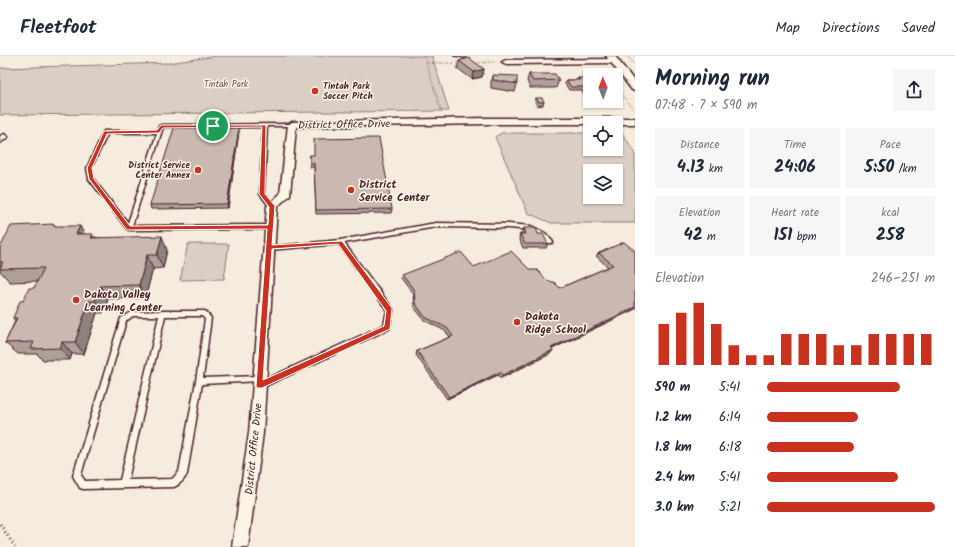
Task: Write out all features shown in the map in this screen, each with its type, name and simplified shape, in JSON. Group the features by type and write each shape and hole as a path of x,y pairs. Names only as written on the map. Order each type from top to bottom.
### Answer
{"street":[{"path":"506,62 612,58 635,88"},
{"name":"District Office Drive","path":"240,547 256,433 272,206 286,195 292,125 446,122 635,121"}],"lane":[{"path":"128,228 161,126 292,125"},
{"path":"264,126 262,194 272,206"},
{"path":"128,228 91,179 89,168 106,132 159,132"},
{"path":"269,248 340,242 436,225 509,226 531,228 543,234 550,242"},
{"path":"128,228 270,227"},
{"path":"199,381 260,382 387,327 390,310 340,242"},
{"path":"123,484 163,313"},
{"path":"163,313 203,313 208,318 183,474 174,483 83,485 77,476 123,320 132,314 163,313"}],"path":[{"path":"424,56 446,122"},
{"path":"627,56 635,65"},
{"path":"470,63 506,62"},
{"path":"426,63 464,63"},
{"path":"623,97 635,112"},
{"path":"0,524 15,547"}],"green space":[{"name":"Tintah Park","path":"216,56 432,56 449,111 0,115 0,68 169,63"},
{"path":"501,133 583,133 583,156 623,156 623,134 635,152 635,223 551,223 528,213 495,137"},
{"path":"188,244 229,244 224,279 180,280"}],"building":[{"path":"469,58 484,69 474,72 459,61"},
{"path":"529,74 555,74 559,80 533,81"},
{"path":"493,75 517,76 517,84 493,80"},
{"path":"578,78 583,78 583,87 571,87 566,80 580,80"},
{"path":"536,98 542,98 544,102 538,102"},
{"name":"District Service Center Annex","path":"174,128 239,128 227,204 150,205"},
{"name":"District Service Center","path":"379,138 392,209 316,210 314,163 310,163 310,155 314,155 314,139"},
{"name":"Dakota Valley Learning Center","path":"54,224 53,226 80,226 76,234 93,234 91,238 162,236 157,255 147,255 139,285 100,286 95,301 89,301 75,342 62,342 60,348 31,349 34,342 5,343 17,318 13,318 20,301 23,301 29,288 34,288 44,268 0,269 3,262 0,262 0,248 11,226"},
{"path":"524,228 536,228 538,234 543,234 548,244 525,244 520,234 526,234"},
{"name":"Dakota Ridge School","path":"624,242 635,251 635,307 551,348 553,350 503,375 500,372 449,397 417,351 453,336 447,328 425,317 415,303 414,290 402,275 461,252 474,267 511,251 530,270 537,270 547,280 555,283 560,288 613,265 599,253"}],"place":[{"name":"Tintah Park Soccer Pitch","path":"315,91"},
{"name":"District Service Center Annex","path":"198,170"},
{"name":"District Service Center","path":"351,190"},
{"name":"Dakota Valley Learning Center","path":"76,300"},
{"name":"Dakota Ridge School","path":"517,322"}],"route":[{"path":"161,126 213,126 264,126 262,194 272,206 269,248 340,242 390,310 387,327 259,386 270,227 128,228 91,179 89,168 106,132 159,132 161,126"}]}
